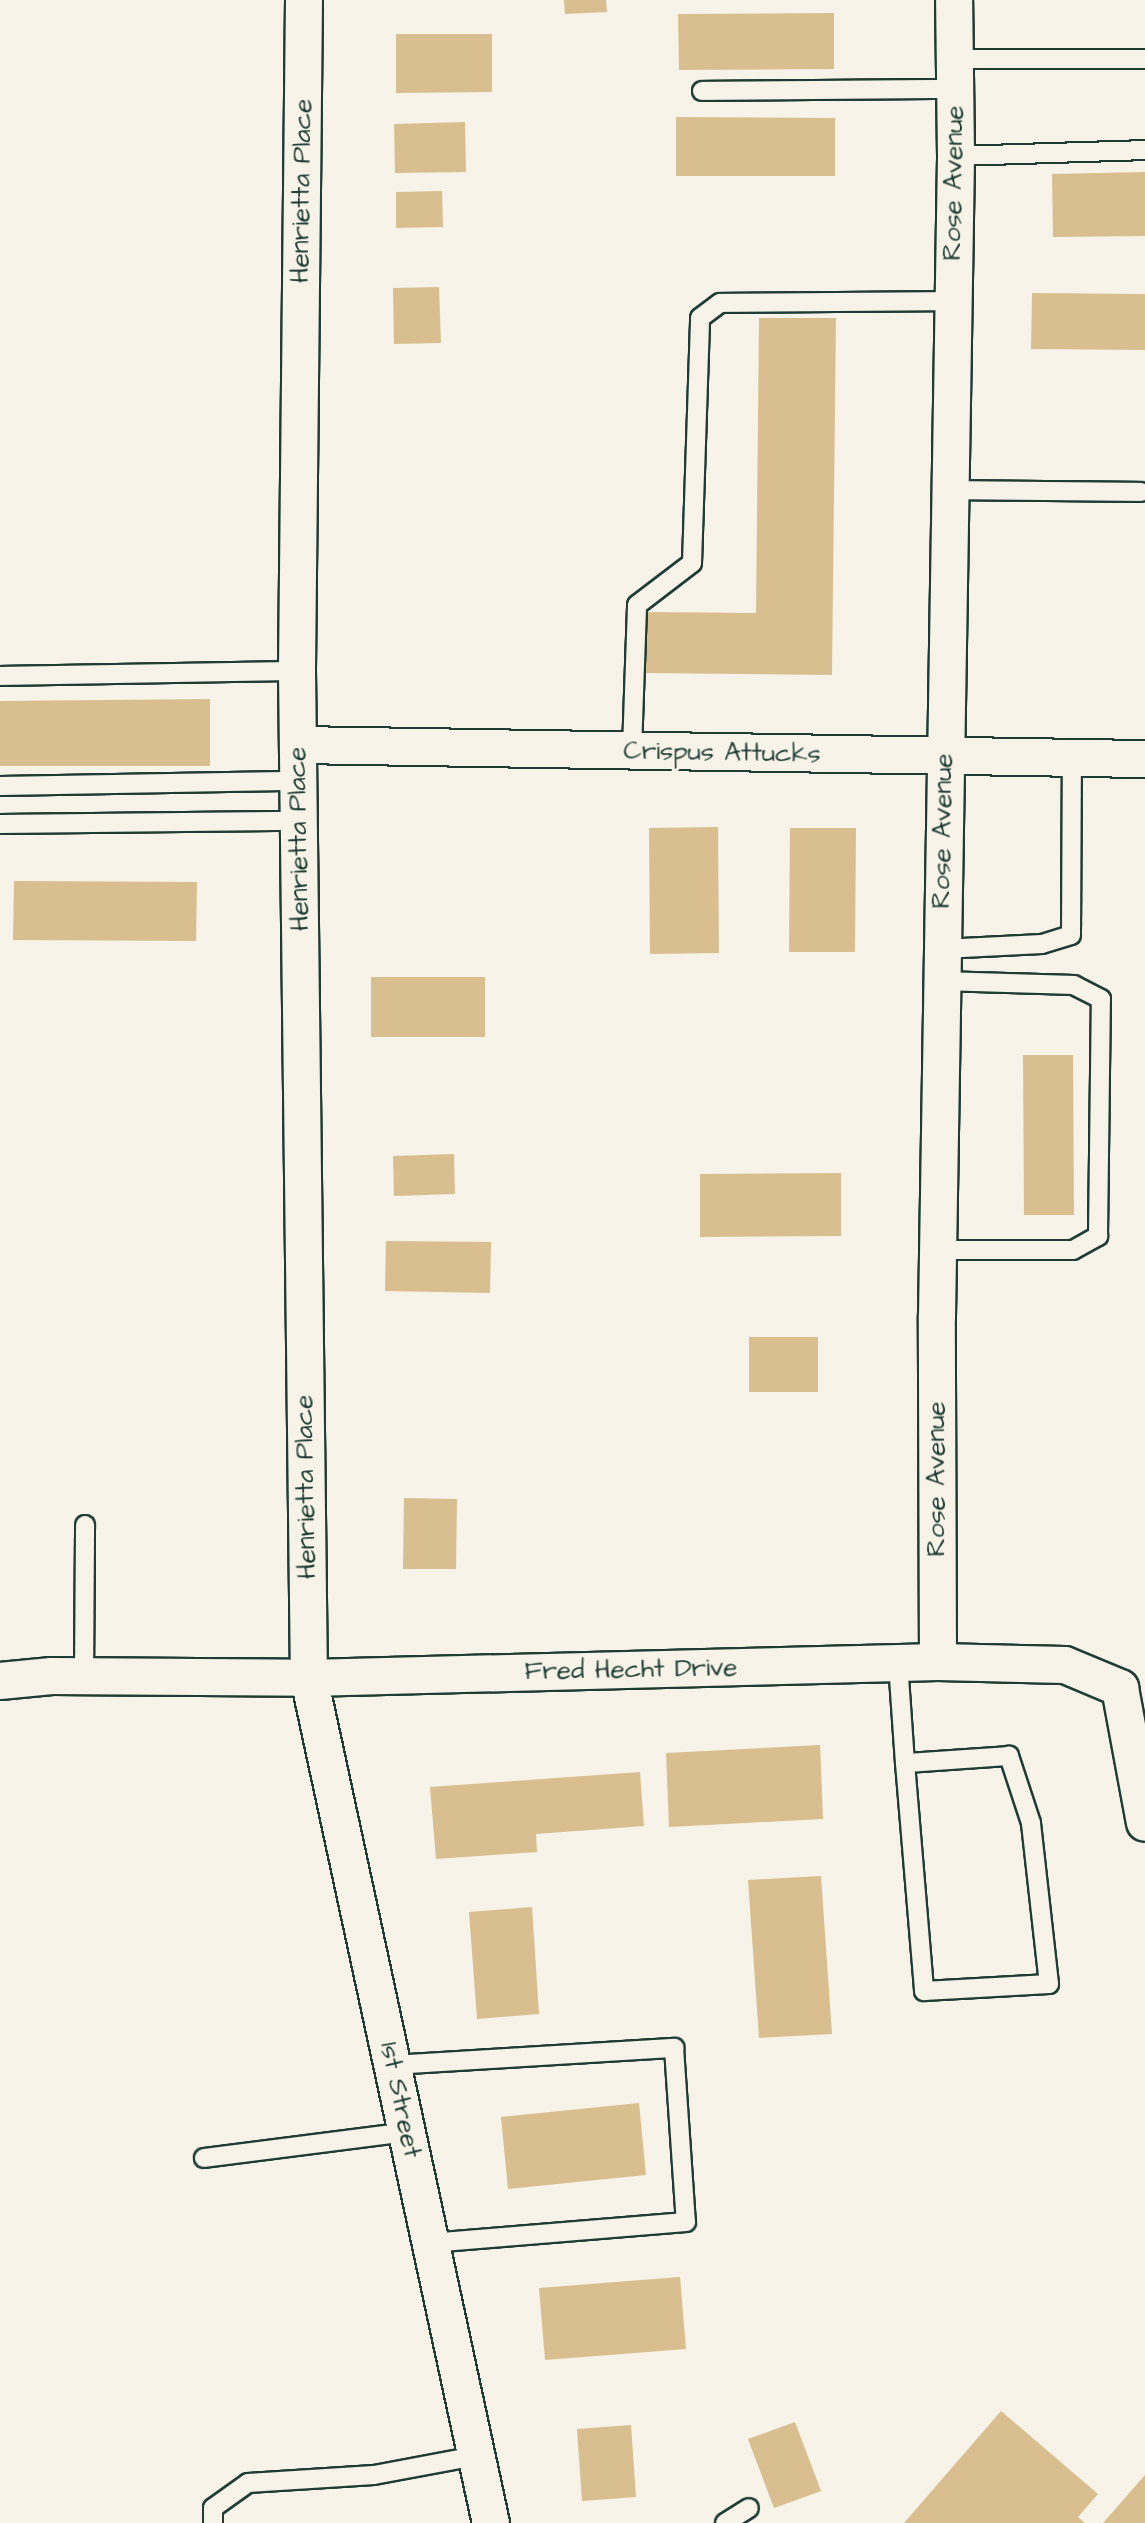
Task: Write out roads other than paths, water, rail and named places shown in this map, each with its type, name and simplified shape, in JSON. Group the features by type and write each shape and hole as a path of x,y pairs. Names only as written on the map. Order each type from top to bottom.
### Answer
{"street":[{"name":"Henrietta Place","path":"304,0 297,671 309,1678"},
{"name":"Rose Avenue","path":"938,1662 937,1250 956,156 954,0"},
{"name":"Crispus Attucks","path":"298,745 1145,759"},
{"name":"Fred Hecht Drive","path":"0,1681 84,1677 309,1678 938,1662 1065,1665 1120,1688 1145,1823"},
{"name":"1st Street","path":"309,1678 491,2523"}],"lane":[{"path":"702,91 1145,59"},
{"path":"956,156 1145,150"},
{"path":"632,750 637,605 692,563 700,318 720,303 953,301"},
{"path":"950,490 1141,492"},
{"path":"0,676 297,671"},
{"path":"941,965 1071,935 1072,758"},
{"path":"0,786 299,781"},
{"path":"0,824 299,821"},
{"path":"937,1250 1073,1250 1098,1236 1101,999 1074,985 941,965"},
{"path":"84,1677 85,1525"},
{"path":"898,1663 905,1763 924,1991 1049,1984 1031,1823 1009,1756 905,1763"},
{"path":"393,2065 674,2048 686,2222 430,2243"},
{"path":"204,2158 407,2132"},
{"path":"213,2523 213,2508 248,2483 374,2475 476,2456"},
{"path":"725,2523 749,2508"}]}
